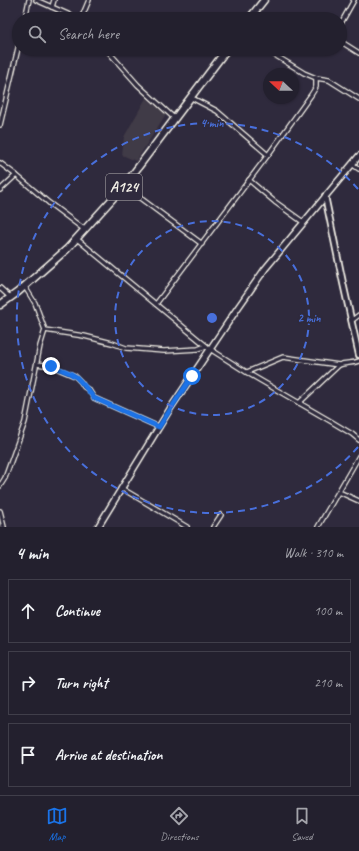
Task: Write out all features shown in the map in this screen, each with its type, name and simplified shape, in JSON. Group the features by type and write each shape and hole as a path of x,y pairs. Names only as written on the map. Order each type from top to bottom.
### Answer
{"highway":[{"path":"255,12 264,0"},
{"name":"A124","path":"0,305 12,298 25,287 77,239 124,186 222,56"}],"main road":[{"path":"98,527 208,347 265,268 359,156"}],"street":[{"path":"26,12 29,0"},
{"path":"36,0 64,12"},
{"path":"52,7 54,0"},
{"path":"83,12 89,0"},
{"path":"347,12 354,0 359,3"},
{"path":"347,45 359,53"},
{"path":"0,125 16,56"},
{"path":"112,56 138,85 174,118"},
{"path":"276,56 304,73 316,78 329,80 359,99"},
{"path":"156,304 268,155 316,87 316,78"},
{"path":"190,97 217,111 268,155"},
{"path":"0,164 85,230"},
{"path":"352,164 359,169"},
{"path":"0,190 16,175"},
{"path":"249,180 275,202 303,222"},
{"path":"124,186 202,244"},
{"path":"325,196 359,355"},
{"path":"77,239 208,347 247,372 352,434 359,440"},
{"path":"0,486 25,422 40,346 45,330 35,303 25,287"},
{"path":"0,288 12,298"},
{"path":"352,321 359,315"},
{"path":"45,330 84,336 126,348 164,351 208,347"},
{"path":"247,372 284,357 339,365"},
{"path":"299,403 339,365 346,362 353,363 359,361"},
{"path":"37,364 51,366 67,372 80,380 94,398 159,427"},
{"path":"318,527 359,456"},
{"path":"121,488 187,527"},
{"path":"339,492 359,501"},
{"path":"0,511 4,527"},
{"path":"213,527 221,515"}],"shaded area":[{"path":"146,98 166,114 136,161 122,155 124,137"}],"route":[{"path":"51,366 75,376 84,387 89,390 94,398 159,427 192,376"}]}
